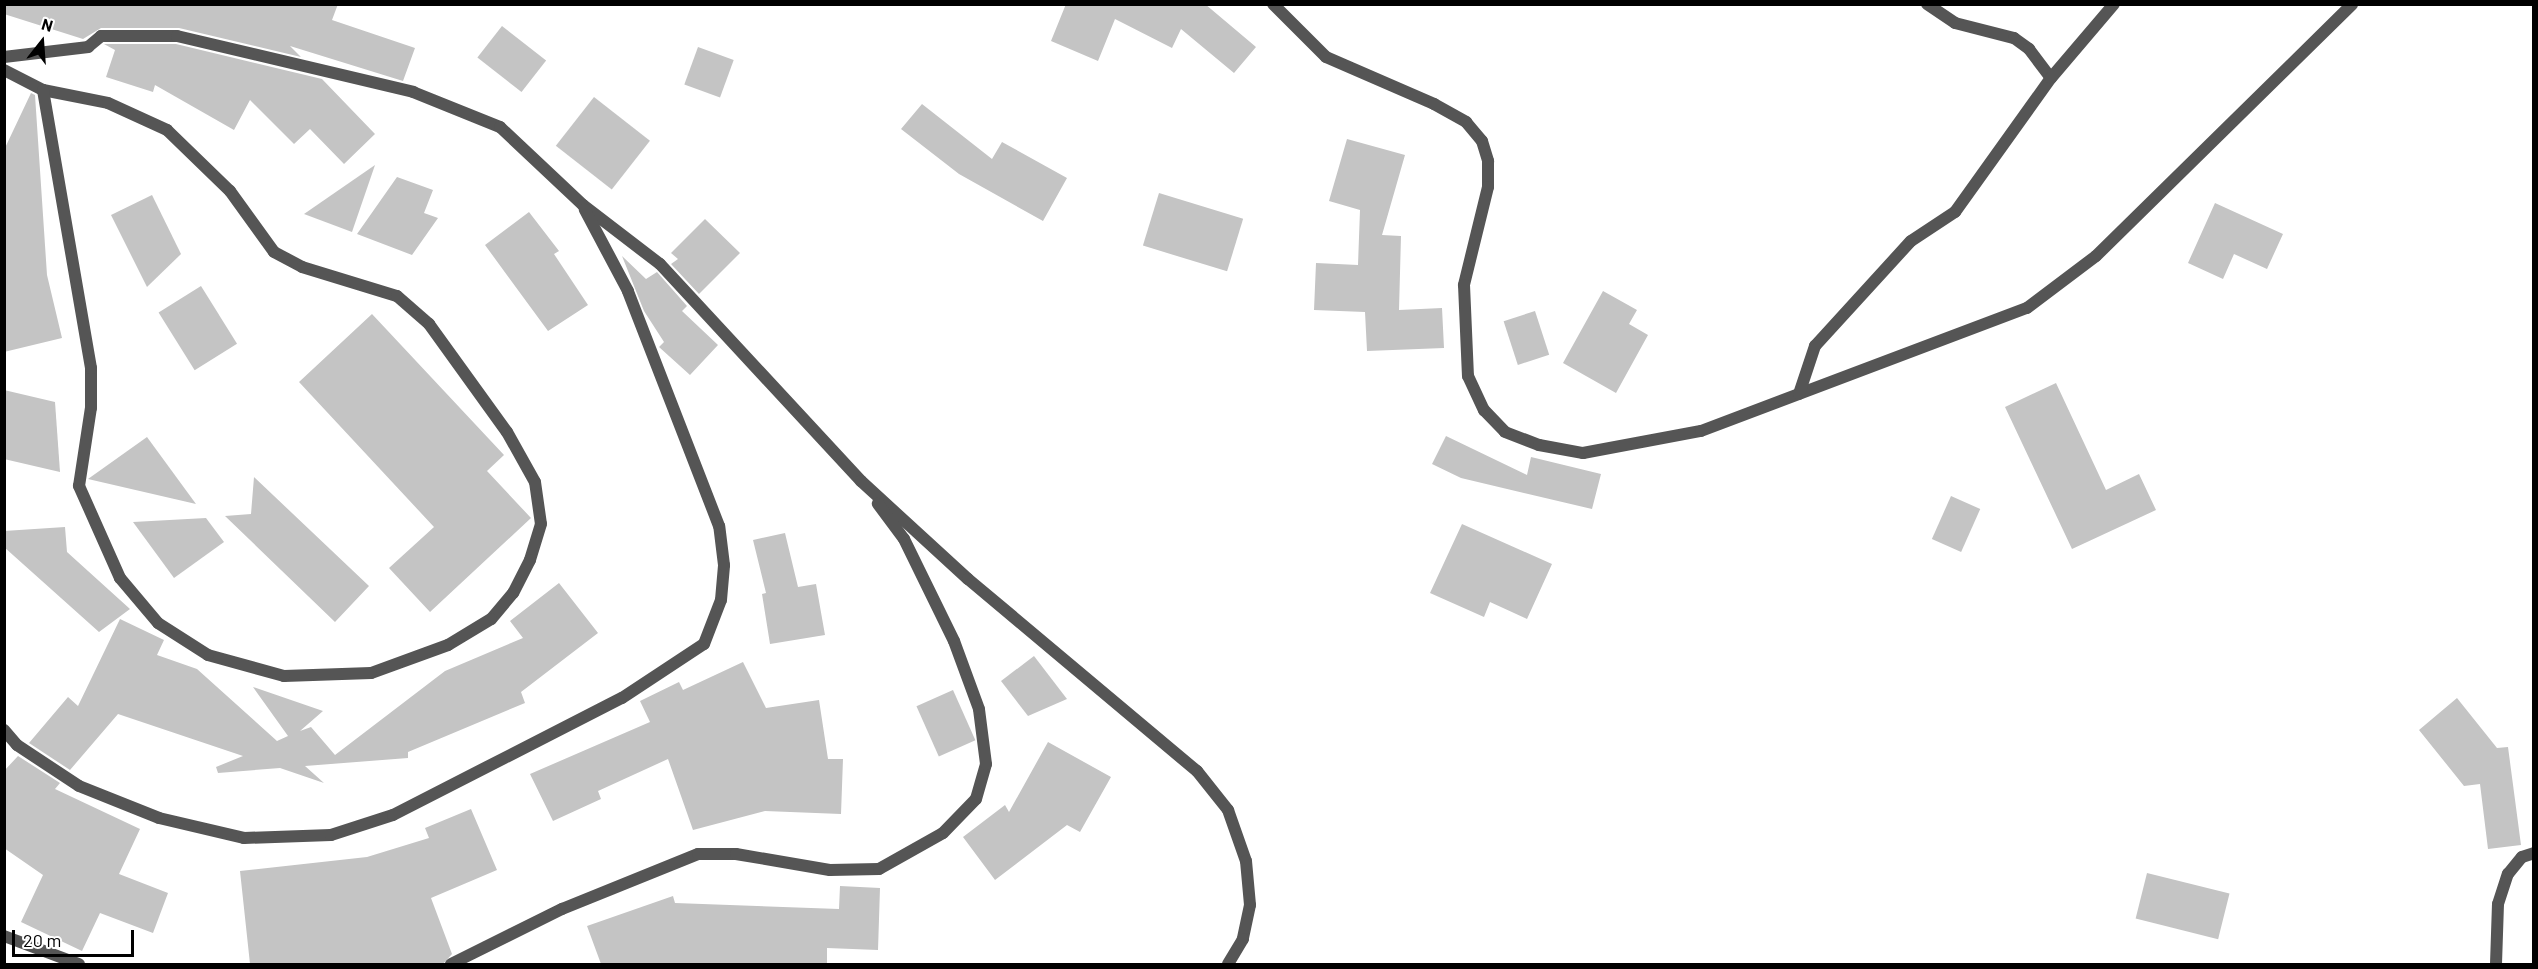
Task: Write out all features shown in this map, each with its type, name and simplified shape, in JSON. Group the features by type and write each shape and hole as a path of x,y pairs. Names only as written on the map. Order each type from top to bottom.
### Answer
{"street":[{"path":"1273,4 1326,57 1434,104 1467,122 1482,141 1488,161 1488,187 1464,285 1464,340 1468,376 1484,410 1504,432 1539,445 1583,453 1629,448 1701,431 2027,308 2062,285 2352,4"},
{"path":"1927,4 1955,23 2014,38 2029,49 2050,78"},
{"path":"1799,394 1815,346 1911,241 1955,212 2050,78 2114,4"},
{"path":"4,57 88,47 101,36 126,34 177,36 292,60 413,92 500,127 583,206 660,264 861,481 968,579 1197,771 1221,802 1246,861 1250,905 1243,939 1228,964"},
{"path":"4,70 43,90 108,103 167,130 230,191 274,252 302,267 397,296 429,324 507,432 536,482 542,524 533,551 513,593 491,619 448,645 371,674 284,676 208,655 159,623 135,596 120,578 79,486 91,408 91,368 43,90"},
{"path":"4,730 17,745 80,786 159,818 244,838 331,835 393,815 622,698 704,644 721,600 724,565 719,526 628,291 583,206"},
{"path":"451,964 562,909 698,854 736,854 830,870 879,869 943,833 976,799 986,764 979,709 954,641 904,538 861,481"},
{"path":"2496,964 2498,904 2508,874 2522,857 2534,853"},
{"path":"4,936 80,964"}],"building":[{"path":"4,4 338,4 332,20 415,48 403,81 290,46 301,57 179,28 101,28 83,39 4,14"},
{"path":"1066,4 1205,4 1256,47 1234,73 1181,29 1172,48 1115,19 1098,61 1051,41"},
{"path":"502,26 546,60 522,92 477,58"},
{"path":"104,44 176,44 322,79 375,134 344,164 310,129 294,144 250,100 234,130 155,85 153,92 106,77 115,50"},
{"path":"698,47 734,60 720,98 684,85"},
{"path":"31,93 35,95 47,275 62,338 4,352 4,150"},
{"path":"594,97 650,141 612,190 556,146"},
{"path":"922,104 992,159 1002,142 1067,178 1043,221 959,174 901,129"},
{"path":"1347,139 1405,155 1382,235 1401,236 1399,310 1442,308 1444,348 1367,351 1365,312 1314,310 1316,263 1358,265 1360,210 1329,201"},
{"path":"375,165 352,232 304,214"},
{"path":"397,177 433,190 424,213 438,218 412,255 357,234"},
{"path":"1159,193 1243,219 1227,271 1143,246"},
{"path":"152,195 181,254 147,287 111,215"},
{"path":"2215,203 2283,234 2267,269 2234,254 2223,279 2188,263"},
{"path":"529,212 559,251 554,254 588,305 548,331 485,245"},
{"path":"705,219 740,253 699,294 671,264 678,259 671,253"},
{"path":"622,256 646,279 657,272 687,306 682,311 718,345 690,375 659,347 664,342 644,311"},
{"path":"201,286 237,344 195,370 159,312"},
{"path":"1603,291 1637,310 1629,324 1648,335 1616,393 1563,363"},
{"path":"1535,311 1549,355 1518,365 1504,321"},
{"path":"372,314 504,455 487,471 531,518 430,612 389,568 434,527 299,382"},
{"path":"2056,383 2106,490 2139,474 2156,510 2072,549 2005,407"},
{"path":"4,390 55,402 60,472 4,459"},
{"path":"1446,436 1527,475 1531,457 1601,474 1592,509 1461,478 1432,464"},
{"path":"147,437 196,504 88,479"},
{"path":"254,477 369,586 335,622 225,516 251,514"},
{"path":"1951,496 1980,509 1961,552 1932,539"},
{"path":"206,518 224,542 174,578 133,522"},
{"path":"1462,524 1552,564 1527,619 1490,602 1484,617 1430,593"},
{"path":"65,527 67,552 130,609 99,632 4,547 4,531"},
{"path":"785,533 798,587 816,584 825,635 770,644 762,594 766,593 753,540"},
{"path":"559,583 598,633 521,692 525,703 408,752 408,758 305,766 324,783 280,768 218,773 216,767 243,756 118,714 70,770 29,743 68,697 78,706 120,619 164,640 157,655 197,669 277,741 288,736 253,687 323,711 300,731 311,727 335,755 445,671 523,638 510,621"},
{"path":"1034,656 1067,699 1028,716 1001,681"},
{"path":"743,662 766,708 819,700 828,759 843,759 841,814 765,811 693,830 668,759 598,791 601,799 553,821 530,774 650,722 640,701 679,682 683,690"},
{"path":"953,690 975,740 939,757 916,706"},
{"path":"2457,698 2497,748 2508,747 2521,845 2488,849 2480,784 2464,786 2419,730"},
{"path":"1048,742 1111,777 1080,832 1067,825 995,880 963,837 1005,805 1009,812"},
{"path":"18,756 60,783 55,789 140,829 119,874 168,893 153,933 100,913 82,951 21,922 43,875 4,848 4,771"},
{"path":"471,809 497,870 431,898 452,954 443,964 250,964 240,871 367,857 429,838 425,828"},
{"path":"2147,873 2229,894 2218,939 2136,919"},
{"path":"840,886 880,888 878,950 827,948 827,964 601,964 587,926 673,896 675,903 839,909"}]}
